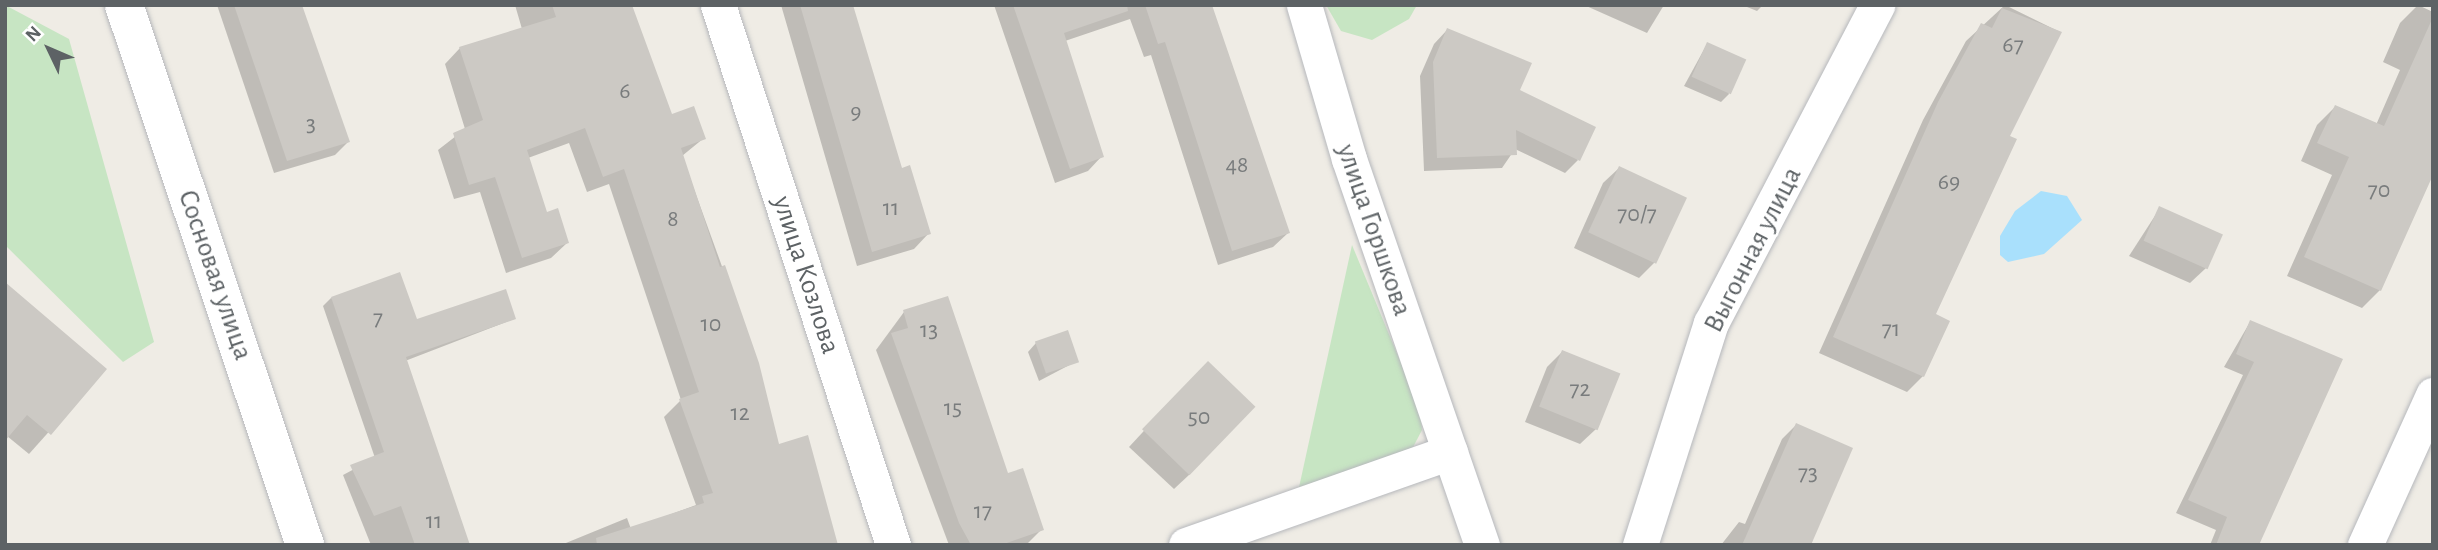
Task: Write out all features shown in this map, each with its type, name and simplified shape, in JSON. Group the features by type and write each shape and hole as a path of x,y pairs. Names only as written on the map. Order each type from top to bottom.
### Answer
{"street":[{"name":"Сосновая улица","path":"124,5 305,545"},
{"name":"улица Козлова","path":"718,5 893,545"},
{"name":"улица Горшкова","path":"1304,5 1482,545"},
{"name":"Выгонная улица","path":"1640,545 1711,323 1877,5"},
{"path":"2365,545 2433,395"},
{"path":"1186,545 1450,452"}],"green space":[{"path":"5,5 69,39 154,342 123,362 5,245"},
{"path":"1326,5 1417,5 1409,19 1372,40 1341,31"},
{"path":"1352,245 1420,409 1422,430 1411,451 1298,492"}],"water":[{"path":"2041,191 2067,196 2082,220 2044,254 2008,262 2000,255 2000,236 2015,211"}],"building":[{"path":"234,5 302,5 350,142 287,161"},
{"path":"552,5 632,5 672,114 694,106 706,139 681,148 720,267 725,265 759,363 779,444 808,435 838,545 597,545 596,538 704,503 702,496 713,493 679,399 699,392 624,169 603,177 585,128 527,150 547,212 558,208 569,243 522,258 495,177 469,185 453,133 483,120 459,47 556,17"},
{"path":"800,5 853,5 902,168 910,165 931,234 872,252"},
{"path":"1013,5 1127,5 1128,11 1064,33 1104,157 1070,169"},
{"path":"1145,5 1212,5 1290,233 1232,251 1165,42 1158,44"},
{"path":"2002,8 2062,32 2010,136 2017,139 1936,314 1950,321 1924,377 1833,337 1938,102 1981,23 1992,28"},
{"path":"2433,17 2433,175 2381,291 2304,257 2349,157 2317,143 2335,105 2384,126"},
{"path":"1447,28 1532,63 1520,90 1596,127 1580,161 1516,130 1517,155 1437,158 1433,62"},
{"path":"1707,42 1746,59 1731,94 1692,77"},
{"path":"1619,166 1687,198 1656,264 1588,232"},
{"path":"2159,206 2223,234 2207,269 2144,241"},
{"path":"400,272 417,319 506,289 516,319 406,357 470,545 415,545 401,506 374,516 350,465 384,452 331,297"},
{"path":"5,282 107,369 51,435 27,415 5,441"},
{"path":"948,296 1008,473 1023,468 1044,530 1001,545 971,545 959,523 891,333 908,328 903,310"},
{"path":"2250,320 2343,359 2259,545 2216,545 2227,517 2188,500 2254,362 2236,354"},
{"path":"1068,330 1079,362 1046,374 1035,341"},
{"path":"1562,350 1620,374 1598,430 1539,407"},
{"path":"1208,361 1255,407 1189,475 1142,429"},
{"path":"1796,423 1853,448 1811,545 1742,545"}]}
